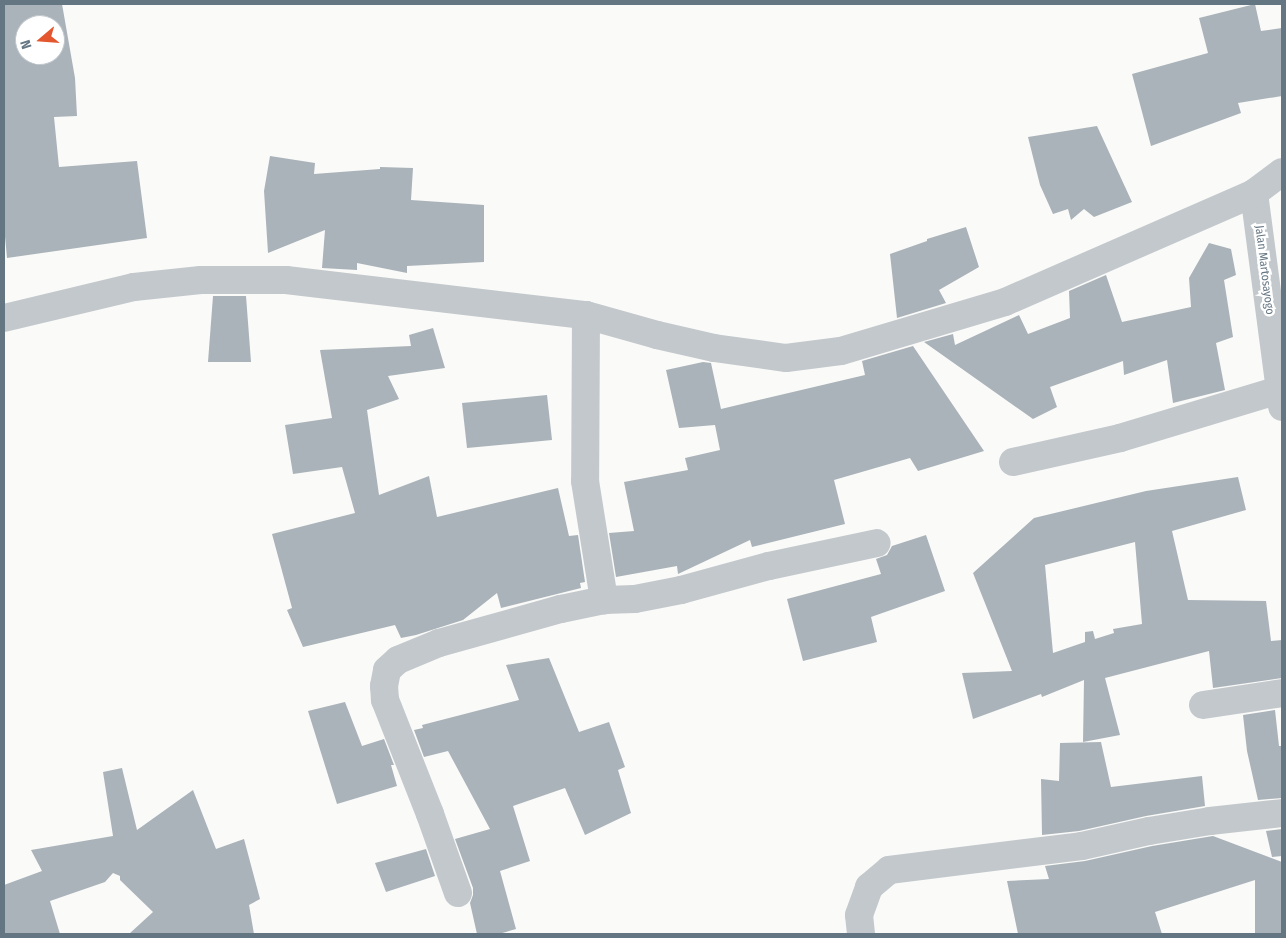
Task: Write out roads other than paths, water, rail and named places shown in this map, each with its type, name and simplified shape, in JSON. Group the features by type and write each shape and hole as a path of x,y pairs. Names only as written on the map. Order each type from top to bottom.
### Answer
{"street":[{"path":"4,318 134,288 201,280 286,280 586,315 685,342 777,357 786,358 841,352 1005,302 1254,192 1282,172"},
{"name":"Jalan Martosayogo","path":"1254,192 1281,398"},
{"path":"586,315 585,481 604,600"},
{"path":"1012,462 1120,438 1281,398"},
{"path":"458,893 430,814 388,711 384,686 387,670 398,660 439,643 561,610 604,600 634,599 681,590 769,566 877,542"},
{"path":"1203,705 1282,693"},
{"path":"861,934 859,915 869,887 889,870 1082,846 1184,825 1282,813"}]}
